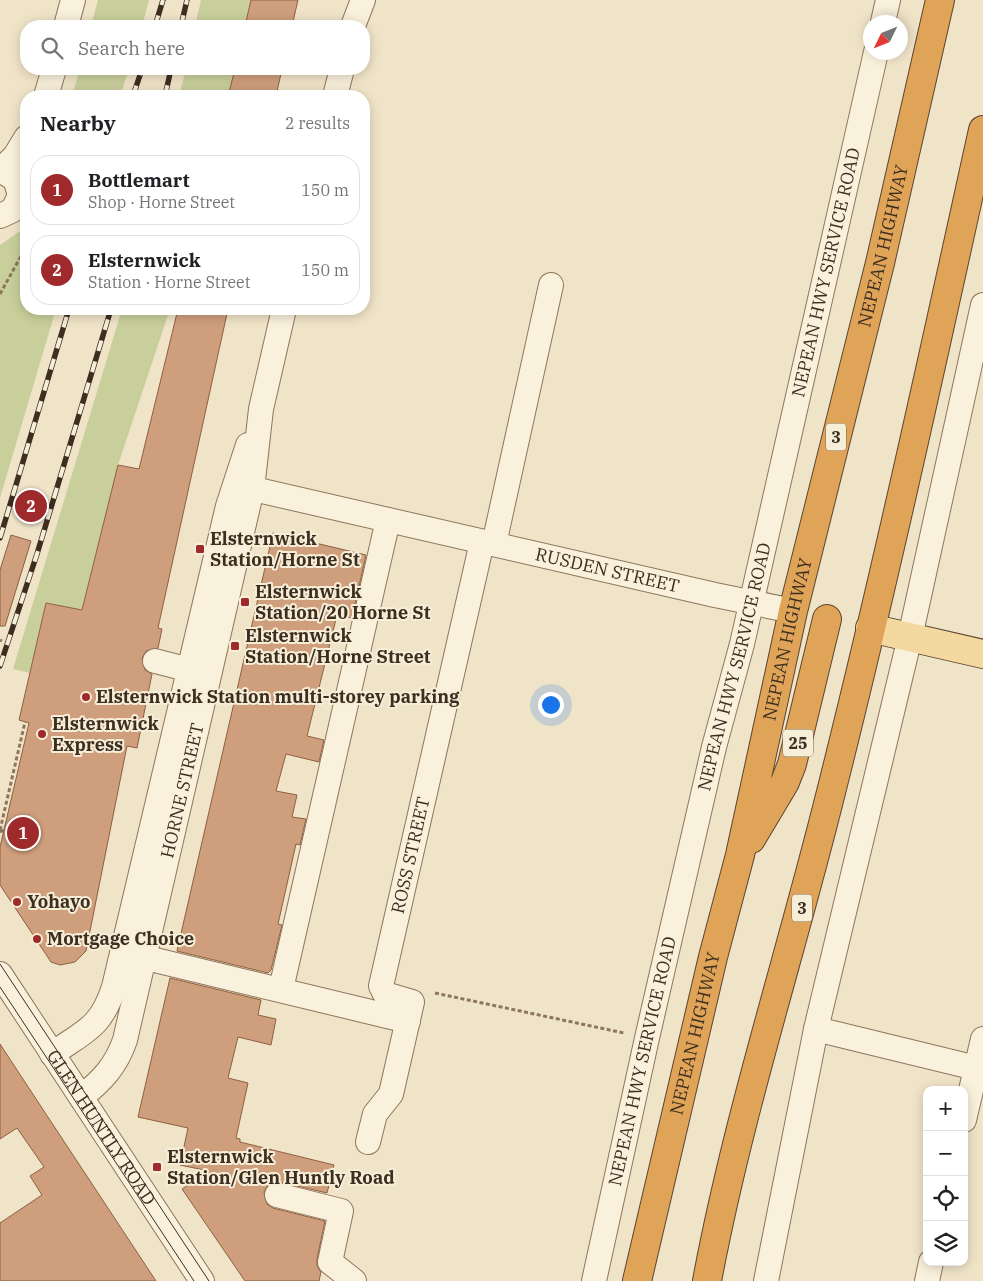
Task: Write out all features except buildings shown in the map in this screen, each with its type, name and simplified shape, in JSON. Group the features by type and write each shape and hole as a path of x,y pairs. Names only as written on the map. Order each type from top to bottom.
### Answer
{"highway":[{"name":"NEPEAN HIGHWAY","path":"637,1281 713,958 740,855 793,611 880,263 940,0"},
{"name":"3","path":"707,1281 739,1139 794,937 908,474 983,130"},
{"name":"RUSDEN STREET","path":"793,611 870,628"},
{"name":"25","path":"740,855 766,815 792,764 828,619"}],"main road":[{"name":"RUSDEN STREET","path":"870,628 983,654"}],"street":[{"path":"68,20 74,0"},
{"path":"355,20 363,0"},
{"path":"885,15 888,0"},
{"name":"NEPEAN HWY SERVICE ROAD","path":"594,1281 647,1038 750,603 874,60"},
{"path":"48,90 52,75"},
{"path":"337,90 340,75"},
{"path":"20,148 15,156 0,170 15,179 20,185"},
{"path":"0,216 13,210 20,195"},
{"name":"ROSS STREET","path":"410,1012 385,994 381,986 551,285"},
{"path":"766,1281 816,1029 910,637 983,309"},
{"name":"HORNE STREET","path":"81,1097 101,1082 117,1059 124,1040 134,954 283,315"},
{"name":"RUSDEN STREET","path":"243,487 750,603 793,611"},
{"path":"281,989 388,520"},
{"name":"HORNE STREET","path":"165,821 190,670 205,647"},
{"path":"155,661 190,670"},
{"path":"134,954 281,989 410,1012 391,1094 376,1110 368,1142"},
{"name":"HORNE STREET","path":"52,1054 100,1020 134,954"},
{"name":"GLEN HUNTLY ROAD","path":"0,974 202,1281"},
{"path":"816,1029 976,1068"},
{"path":"968,1103 983,1039"},
{"path":"277,1195 341,1211 330,1262 354,1281"},
{"path":"927,1281 930,1266"}],"path":[{"path":"0,294 20,258"},
{"path":"1,831 25,722"},
{"path":"410,1012 429,991 647,1038"}],"green space":[{"path":"98,0 149,0 144,20 93,20"},
{"path":"201,0 251,0 246,20 196,20"},
{"path":"78,75 127,75 122,90 74,90"},
{"path":"184,75 233,75 230,90 181,90"},
{"path":"20,231 20,315 54,315 0,498 0,245"},
{"path":"120,315 168,315 118,465 82,610 46,603 30,673 13,669"}],"tram line":[{"path":"0,964 209,1281"},
{"path":"0,987 194,1281"}],"railway":[{"path":"157,20 163,0"},
{"path":"182,20 187,0"},
{"path":"135,90 140,75"},
{"path":"166,90 170,75"},
{"path":"0,538 67,315"},
{"path":"0,666 37,554 109,315"}],"place":[{"name":"Elsternwick","path":"31,506"},
{"name":"Elsternwick Station/Horne St","path":"200,549"},
{"name":"Elsternwick Station/20 Horne St","path":"245,602"},
{"name":"Elsternwick Station/Horne Street","path":"235,646"},
{"name":"Elsternwick Station multi-storey parking","path":"86,697"},
{"name":"Elsternwick Express","path":"42,734"},
{"name":"Bottlemart","path":"23,833"},
{"name":"Yohayo","path":"17,902"},
{"name":"Mortgage Choice","path":"37,939"},
{"name":"Elsternwick Station/Glen Huntly Road","path":"157,1167"}]}
